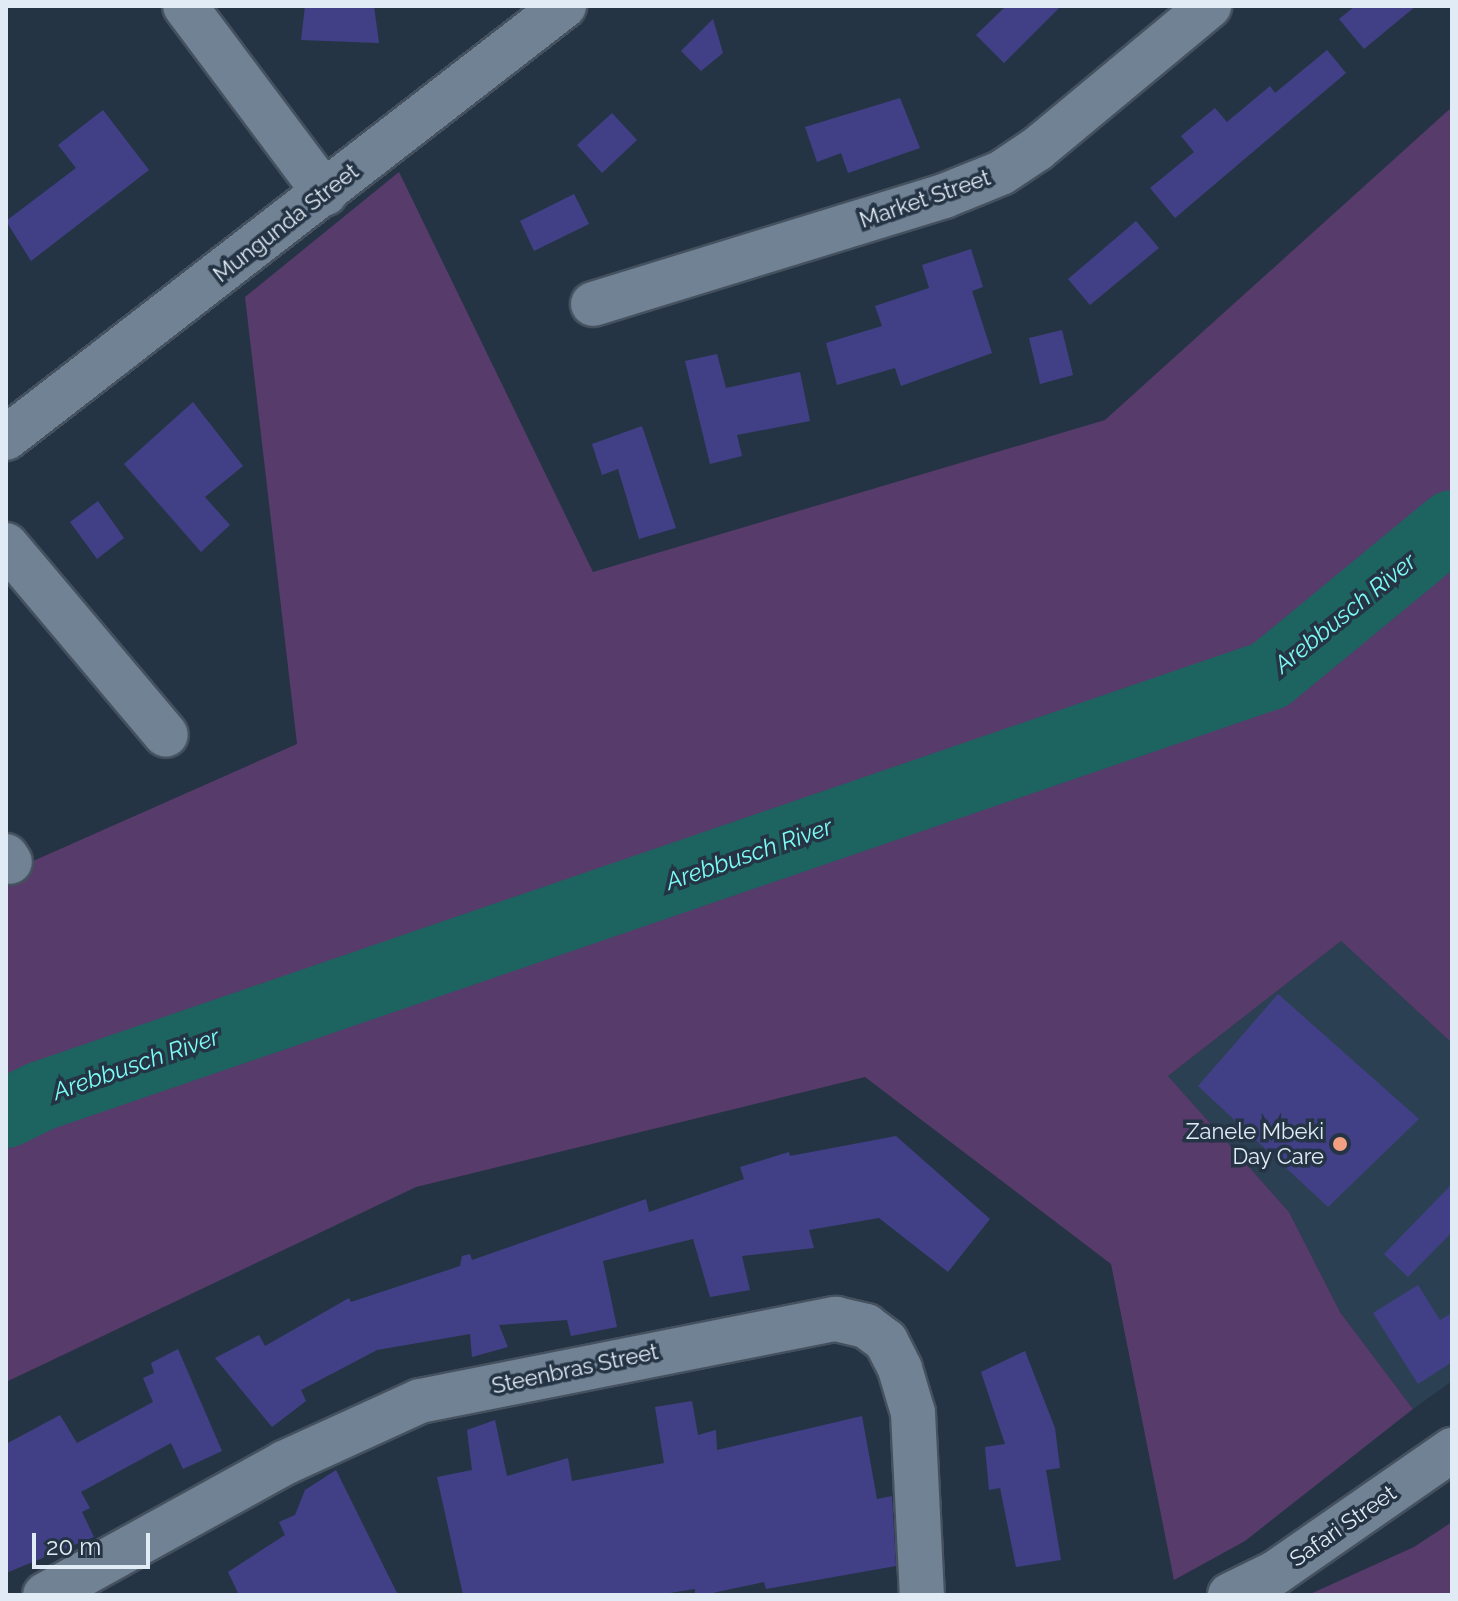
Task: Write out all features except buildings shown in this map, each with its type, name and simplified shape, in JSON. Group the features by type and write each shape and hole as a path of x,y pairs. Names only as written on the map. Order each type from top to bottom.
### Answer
{"street":[{"path":"185,6 325,193"},
{"name":"Mungunda Street","path":"6,438 564,6"},
{"name":"Market Street","path":"593,304 944,196 1001,173 1037,149 1209,6"},
{"path":"6,545 166,735"},
{"name":"Steenbras Street","path":"45,1595 284,1463 420,1401 836,1319 866,1326 886,1341 900,1369 913,1413 922,1595"},
{"name":"Safari Street","path":"1230,1595 1275,1573 1452,1450"}],"shaded area":[{"path":"1452,107 1452,525 1270,675 41,1096 6,1113 6,873 297,744 245,297 399,172 593,572 1105,420"},
{"path":"1452,529 1452,1043 1341,941 1168,1076 1289,1212 1340,1312 1413,1409 1245,1541 1174,1580 1111,1264 865,1077 416,1187 6,1382 6,1117 43,1098 1271,679"},
{"name":"Zanele Mbeki Day Care","path":"1341,941 1452,1043 1452,1381 1413,1409 1340,1312 1289,1212 1168,1076"},
{"path":"1452,1522 1452,1595 1308,1595 1414,1547"}],"waterway":[{"name":"Arebbusch River","path":"6,1113 41,1096 1270,675 1452,525"}],"place":[{"name":"Zanele Mbeki Day Care","path":"1340,1144"}]}
